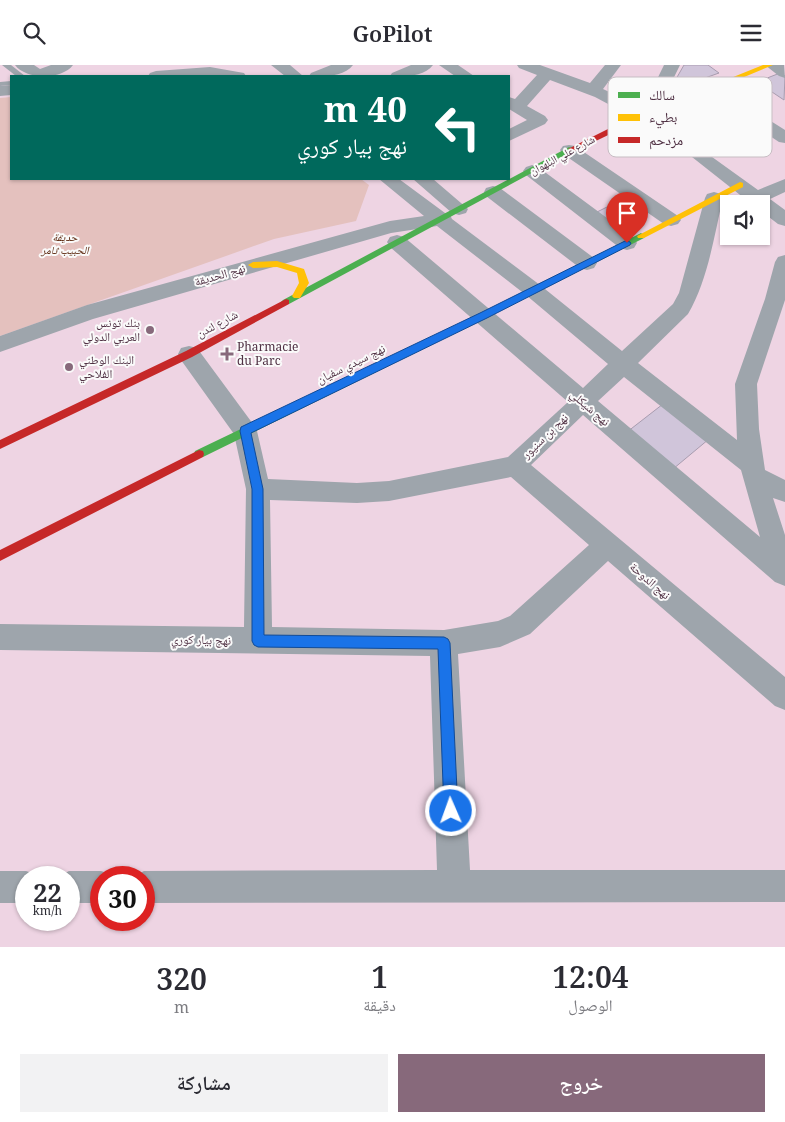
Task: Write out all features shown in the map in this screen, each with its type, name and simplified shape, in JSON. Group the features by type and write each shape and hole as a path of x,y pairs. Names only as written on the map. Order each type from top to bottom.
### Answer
{"main road":[{"name":"شارع علي البلهوان","path":"736,77 769,65"},
{"name":"شارع علي البلهوان","path":"451,214 569,150 608,131"},
{"name":"نهج سيدي سفيان","path":"0,556 245,431 483,316 740,185"},
{"name":"شارع لندن","path":"0,445 189,354 298,296 394,235"},
{"path":"253,265 277,262 291,265 300,271 304,283 298,296"}],"street":[{"path":"23,65 39,75 65,65"},
{"path":"278,65 293,75"},
{"path":"320,75 346,65"},
{"path":"400,75 425,65"},
{"path":"447,65 464,75"},
{"path":"528,65 608,97"},
{"path":"593,91 614,65"},
{"path":"666,77 672,65"},
{"path":"773,65 785,73"},
{"path":"170,75 210,72 231,75"},
{"path":"510,136 539,121 513,104 547,73"},
{"path":"772,129 785,138"},
{"path":"569,150 671,220"},
{"path":"703,157 753,195"},
{"path":"532,171 627,243"},
{"path":"389,180 451,214"},
{"path":"389,180 397,192 400,205 394,235"},
{"path":"425,180 451,214 534,290 753,470 785,492"},
{"path":"761,195 785,185"},
{"path":"493,191 587,263"},
{"name":"نهج بن سنيور","path":"258,489 358,493 389,491 515,465 673,318 686,301 714,198"},
{"path":"770,208 785,220"},
{"name":"نهج الحديقة","path":"0,344 87,313 253,265 394,235 451,214"},
{"name":"نهج شيكلي","path":"394,235 483,316 785,575"},
{"path":"785,262 775,299 746,384 747,429 753,470 785,575"},
{"path":"764,328 785,333"},
{"path":"189,354 245,431 258,489 258,641"},
{"name":"نهج الدوحة","path":"515,465 785,696"},
{"name":"نهج بيار كوري","path":"0,637 444,643 500,634 520,625 608,544"},
{"path":"444,643 454,886"},
{"path":"155,887 785,886"},
{"path":"0,887 15,887"}],"lane":[{"path":"6,65 20,75"}],"green space":[{"name":"حديقة الحبيب ثامر","path":"10,97 10,180 362,180 369,185 356,221 274,239 0,336 0,98"}],"building":[{"path":"684,65 708,65 719,73 708,77 677,77"},
{"path":"780,73 785,76 784,100 772,92 772,77 770,77"},
{"path":"636,203 649,211 618,230 595,213 609,206 619,213"},
{"path":"663,404 709,439 673,469 627,432"}],"traffic: fast":[{"path":"286,302 572,149"},
{"path":"199,454 483,316 641,236"}],"traffic: slow":[{"path":"738,77 769,65"},
{"path":"641,236 740,185"},
{"path":"253,265 277,264 301,271 304,283 297,296"}],"traffic: jam":[{"path":"572,149 608,132"},
{"path":"0,445 189,354 286,302"},
{"path":"0,556 199,454"}],"place":[{"name":"بنك تونس العربي الدولي","path":"150,330"},
{"name":"Pharmacie du Parc","path":"227,354"},
{"name":"البنك الوطني الفلاحي","path":"69,367"}],"route":[{"path":"451,811 444,643 258,641 258,489 245,431 483,316 627,243"}]}
